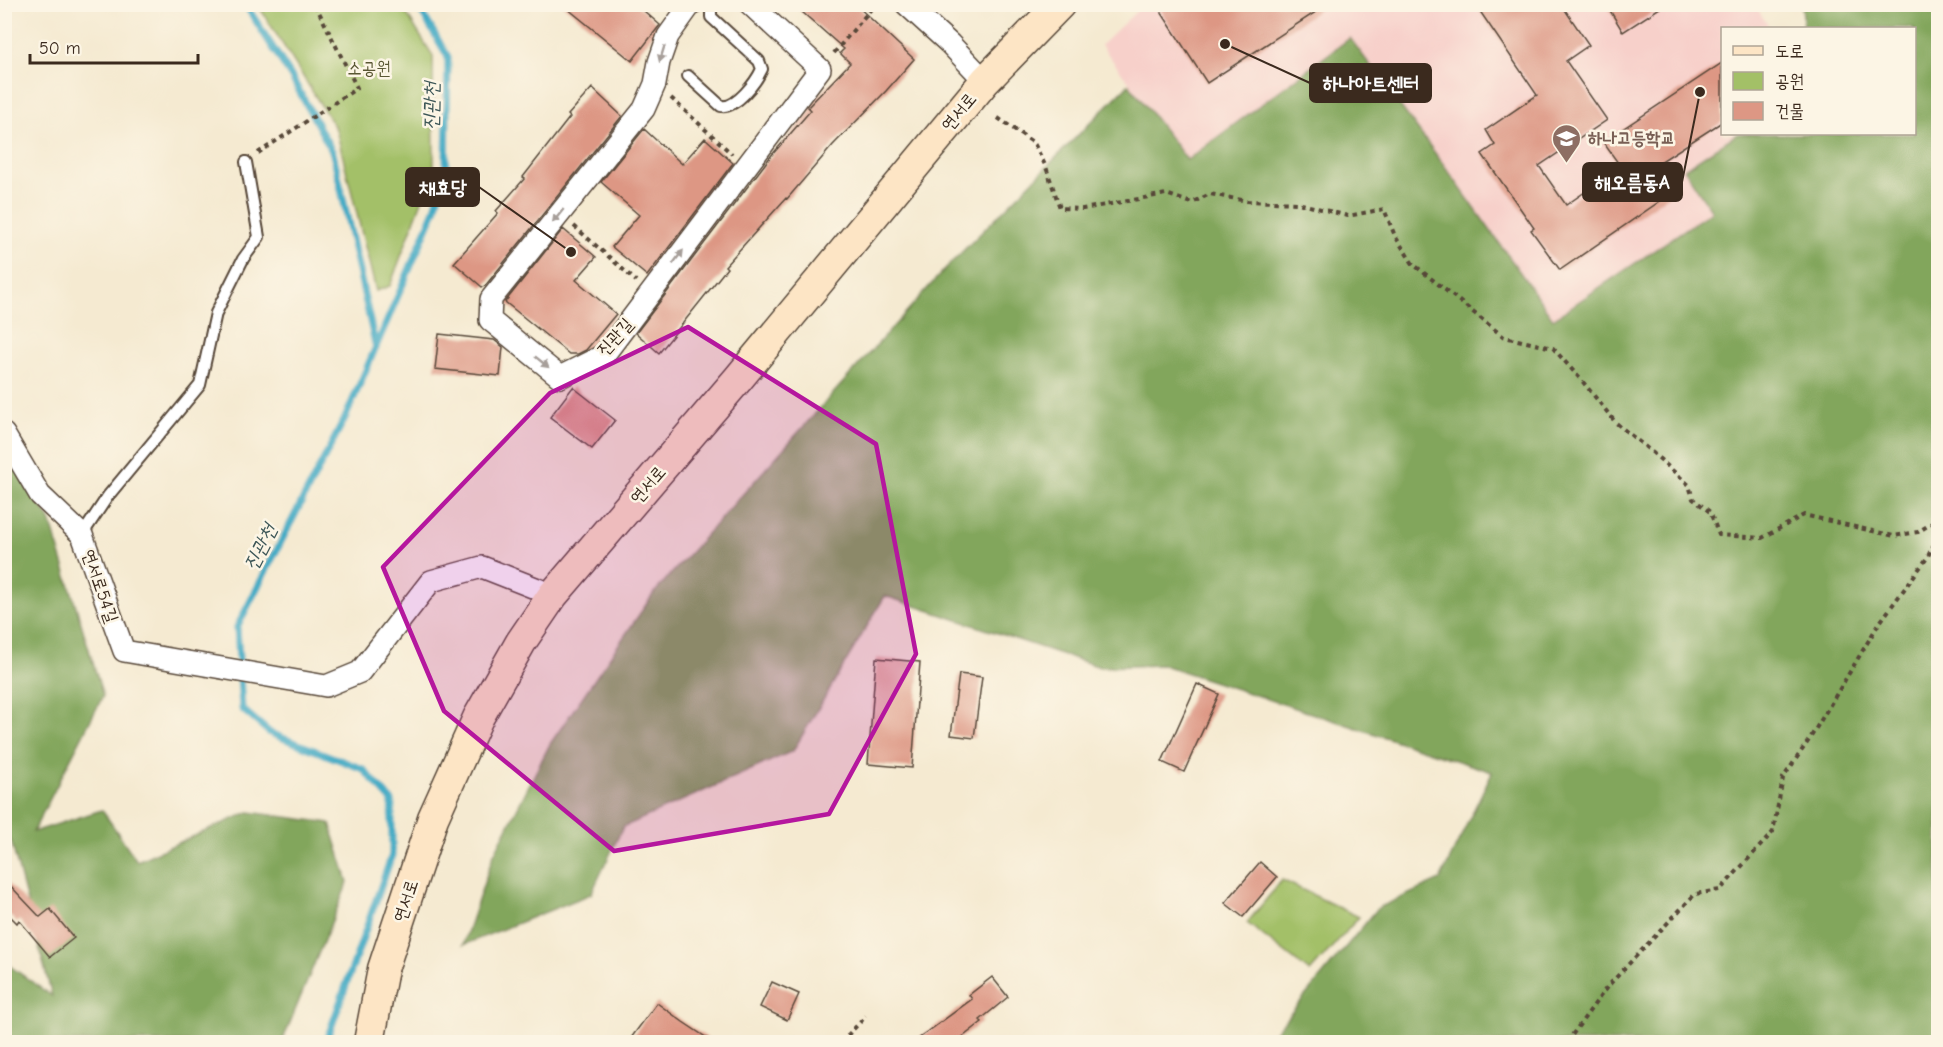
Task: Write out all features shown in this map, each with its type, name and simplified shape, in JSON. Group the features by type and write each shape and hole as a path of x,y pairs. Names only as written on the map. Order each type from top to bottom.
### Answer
{"main road":[{"name":"연서로","path":"369,1042 383,969 433,818 478,718 521,642 553,595 738,380 985,81 1060,4"}],"street":[{"name":"진관길","path":"691,4 668,36 659,62 655,84 644,109 491,299 490,320 560,377 604,355 820,69"},
{"path":"750,4 820,69"},
{"path":"906,4 950,44 985,81"},
{"name":"연서로54길","path":"4,434 40,495 82,535 124,651 326,686 360,672 431,581 482,567 553,595"}],"lane":[{"path":"688,76 721,106 726,107 743,95 762,69 759,61 711,17 711,4"},
{"path":"82,535 108,496 200,385 216,313 243,259 259,237 246,162"}],"path":[{"path":"246,162 328,105 357,88 315,4"},
{"path":"820,69 871,9"},
{"path":"655,84 746,166"},
{"path":"998,118 1034,143 1046,167 1060,208 1083,209 1166,194 1192,204 1210,194 1247,201 1298,203 1348,216 1384,209 1395,236 1413,264 1504,337 1553,348 1616,423 1689,485 1693,499 1710,512 1719,535 1762,538 1804,515 1894,536 1918,532 1938,519"},
{"path":"560,214 650,293"},
{"path":"1567,1042 1607,987 1695,894 1720,890 1773,832 1783,778 1809,740 1878,625 1927,558 1938,536"},
{"path":"841,1042 866,1016"}],"highlighted area":[{"path":"688,327 876,444 916,654 829,814 614,851 444,711 383,567 550,393"}],"shaded area":[{"name":"하나고등학교","path":"1144,4 1754,4 1769,27 1721,27 1721,135 1735,135 1684,169 1712,211 1553,320 1449,172 1187,160 1101,45"}],"green space":[{"name":"소공원","path":"258,5 401,5 433,56 434,168 390,286 376,291 336,129"},
{"path":"1802,5 1938,5 1938,1042 1267,1042 1378,908 1440,880 1492,772 1163,665 1100,667 885,596 793,751 623,827 591,894 463,945 493,856 550,744 654,593 945,269 1129,84 1187,160 1350,38 1553,319 1712,211 1684,169 1735,135 1916,135 1916,27 1804,27"},
{"path":"5,444 50,520 103,696 33,832 102,810 137,861 249,812 330,823 348,882 282,1042 5,1042 4,962 52,996 11,841 5,840"},
{"path":"1282,880 1359,917 1310,972 1247,923"}],"building":[{"path":"562,4 636,4 660,25 632,61"},
{"path":"793,4 855,4 914,59 833,145 725,266 727,268 659,353 636,333 771,156 811,110 808,107 850,63 840,53 844,49"},
{"path":"1156,4 1328,4 1207,83"},
{"path":"1475,4 1561,4 1589,45 1566,61 1607,120 1539,166 1566,205 1621,167 1603,142 1721,64 1721,123 1660,162 1679,188 1560,270 1531,230 1534,228 1482,154 1495,145 1486,130 1537,95"},
{"path":"1606,4 1666,4 1623,32"},
{"path":"592,88 622,116 482,287 454,263 498,213 496,211 525,178 523,177 570,117 568,115"},
{"path":"644,129 682,164 705,138 733,163 647,276 612,247 639,215 601,182"},
{"path":"563,229 596,257 576,280 616,314 586,350 578,354 569,354 505,302"},
{"path":"439,334 494,340 503,347 500,376 435,369"},
{"path":"573,387 615,420 592,449 550,417"},
{"path":"876,658 920,662 912,768 868,764"},
{"path":"959,674 982,677 974,738 951,735"},
{"path":"1197,684 1219,694 1184,772 1162,762"},
{"path":"1260,862 1277,877 1243,917 1225,903"},
{"path":"4,879 40,917 50,909 74,938 50,957 19,920 17,923 4,910"},
{"path":"992,977 1008,997 980,1020 982,1022 956,1042 914,1042 972,999 969,995"},
{"path":"772,982 799,994 787,1020 760,1007"},
{"path":"657,1003 683,1022 713,1042 628,1042"}],"waterway":[{"path":"245,4 291,76 333,153 376,348"},
{"name":"진관천","path":"326,1042 392,855 392,801 363,769 270,733 242,709 237,627 346,416 435,210 446,164 448,57 417,4"}],"place":[{"name":"하나아트센터","path":"1225,44"},
{"name":"해오름동A","path":"1700,92"},
{"name":"하나고등학교","path":"1567,164"},
{"name":"채효당","path":"571,252"}]}
